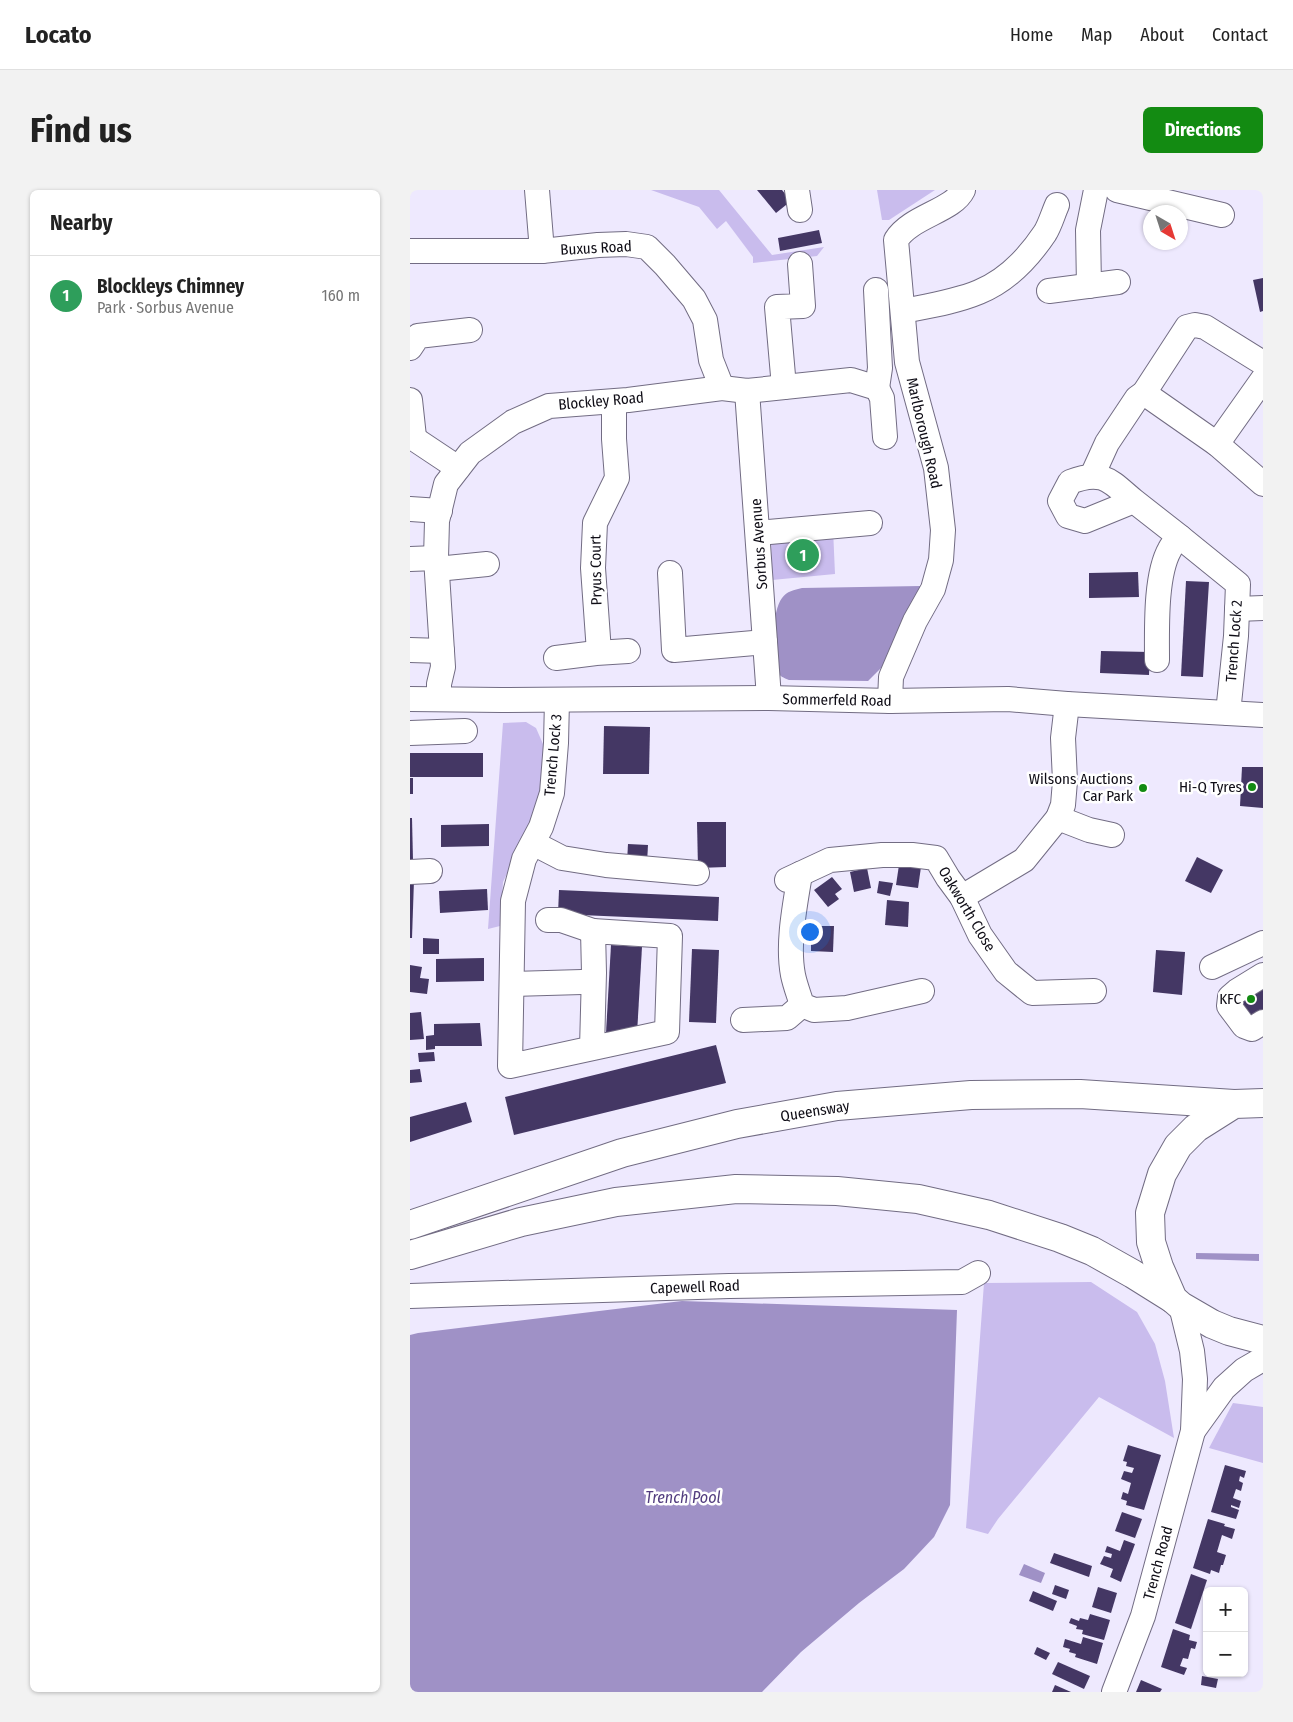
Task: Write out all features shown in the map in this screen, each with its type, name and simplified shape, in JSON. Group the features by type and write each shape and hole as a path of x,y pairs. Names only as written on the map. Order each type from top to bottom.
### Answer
{"highway":[{"name":"Queensway","path":"410,1225 622,1153 737,1124 837,1106 972,1095 1080,1094 1245,1103"},
{"path":"1177,1302 1159,1267 1151,1242 1150,1213 1162,1174 1178,1146 1196,1128 1245,1103"},
{"path":"410,1255 521,1222 616,1202 736,1190 837,1191 918,1199 990,1215 1060,1238 1092,1251 1134,1274 1212,1324 1228,1331 1263,1340"}],"street":[{"path":"537,190 542,251"},
{"name":"Marlborough Road","path":"890,701 891,677 915,621 933,589 941,560 943,530 936,468 907,362 896,240 902,230 947,205 961,194 963,190"},
{"path":"1089,286 1088,230 1096,190"},
{"path":"1117,190 1222,215"},
{"path":"903,310 945,302 980,292 1005,277 1026,257 1046,232 1057,205"},
{"name":"Buxus Road","path":"410,251 542,251 626,244 647,247 694,299 704,320 712,360 722,388"},
{"path":"784,387 777,307 803,306 800,264"},
{"path":"1049,292 1118,282"},
{"path":"876,290 880,368 877,388 882,398 885,437"},
{"path":"1134,502 1085,521 1068,516 1060,501 1070,482 1084,476 1092,476 1107,443 1188,328 1195,325 1205,327 1263,363"},
{"path":"410,348 418,336 470,330"},
{"path":"1217,444 1263,379"},
{"name":"Blockley Road","path":"439,699 438,684 443,667 436,563 437,521 446,484 470,453 513,422 549,406 614,402 722,388 747,391 851,380 877,388"},
{"name":"Sorbus Avenue","path":"747,391 769,698"},
{"path":"1144,393 1217,444 1263,484"},
{"path":"410,400 412,436 458,468"},
{"name":"Pryus Court","path":"599,652 593,568 595,523 617,478 614,402"},
{"name":"Trench Lock 2","path":"1092,476 1101,476 1110,480 1134,502 1238,584 1236,636 1228,713"},
{"path":"410,509 440,511"},
{"path":"758,533 870,523"},
{"path":"1157,660 1157,626 1161,578 1164,562 1170,548 1180,537"},
{"path":"410,559 436,563 487,564"},
{"path":"670,573 674,650 765,642"},
{"path":"1237,609 1263,608"},
{"path":"410,650 442,651"},
{"path":"556,658 599,652 628,651"},
{"name":"Sommerfeld Road","path":"410,699 769,698 890,701 1008,698 1067,704 1263,714"},
{"name":"Trench Lock 3","path":"557,700 552,793 541,827 524,859 513,901 510,1066 592,1048"},
{"path":"962,897 1024,860 1058,818 1063,805 1065,781 1063,738 1067,704"},
{"path":"410,733 465,731"},
{"path":"1058,818 1089,830 1112,835"},
{"path":"533,843 562,858 606,865 697,874"},
{"name":"Oakworth Close","path":"802,1005 793,974 791,939 794,911 793,877 830,860 882,855 912,855 936,858 962,897 980,935 1006,972 1032,994 1094,991"},
{"path":"548,920 562,920 593,932 670,936 667,1032 592,1048 593,932"},
{"path":"1212,968 1263,943"},
{"path":"1263,975 1236,991 1230,997 1229,1006 1244,1026 1252,1029 1263,1022"},
{"path":"512,984 582,982"},
{"path":"743,1020 787,1018 802,1005 814,1010 847,1008 922,991"},
{"path":"1245,1103 1263,1088"},
{"name":"Capewell Road","path":"410,1296 729,1286 962,1282 978,1273"},
{"path":"1177,1302 1192,1351 1196,1379 1193,1431"},
{"path":"1193,1431 1224,1388 1244,1370 1263,1359"},
{"name":"Trench Road","path":"1114,1692 1143,1616 1193,1431"}],"shaded area":[{"path":"651,190 719,190 772,255 824,247 817,256 753,263 753,257 726,221 717,229 699,207"},
{"path":"877,190 935,190 889,220 882,220"},
{"path":"833,529 835,574 772,580 771,535"},
{"path":"526,722 536,728 543,744 547,763 545,793 503,882 500,926 488,929 503,723"},
{"path":"1091,1282 1137,1312 1155,1344 1165,1381 1174,1438 1099,1397 998,1519 988,1534 966,1528 984,1283"},
{"path":"1233,1403 1263,1407 1263,1463 1209,1448"}],"water":[{"path":"921,586 882,667 868,681 789,680 778,673 773,656 774,623 779,604 788,592 802,588"},
{"path":"1196,1253 1259,1254 1259,1261 1196,1259"},
{"name":"Trench Pool","path":"682,1301 957,1310 950,1505 934,1537 904,1569 859,1603 801,1652 762,1692 410,1692 410,1335"},
{"path":"1024,1564 1045,1573 1041,1583 1019,1575"}],"building":[{"path":"757,190 782,190 791,201 776,213"},
{"path":"819,230 822,243 780,251 778,238"},
{"path":"1263,278 1263,311 1260,312 1253,280"},
{"path":"1138,572 1139,597 1089,598 1089,573"},
{"path":"1186,581 1209,582 1203,677 1181,676"},
{"path":"1101,651 1150,652 1149,675 1100,673"},
{"path":"604,726 650,727 649,774 603,774"},
{"path":"410,753 483,753 483,777 410,777"},
{"name":"Hi-Q Tyres","path":"1242,767 1263,767 1263,808 1240,806"},
{"path":"410,778 413,778 413,794 410,794"},
{"path":"410,818 412,818 413,860 410,861"},
{"path":"697,822 726,822 726,867 698,868"},
{"path":"489,824 489,846 441,847 441,825"},
{"path":"628,844 648,845 647,863 627,862"},
{"path":"1197,857 1223,870 1211,893 1185,881"},
{"path":"899,865 921,867 918,888 896,885"},
{"path":"867,868 871,888 854,892 850,872"},
{"path":"832,877 842,889 835,894 839,899 828,907 814,890"},
{"path":"410,879 414,880 412,938 410,938"},
{"path":"879,881 893,883 890,896 877,893"},
{"path":"487,889 488,910 440,913 439,891"},
{"path":"559,890 719,897 718,921 558,914"},
{"path":"887,900 909,902 908,927 885,925"},
{"path":"811,926 834,926 833,952 811,951"},
{"path":"423,938 439,939 439,954 423,954"},
{"path":"611,945 642,947 637,1034 606,1033"},
{"path":"692,949 719,950 716,1023 689,1022"},
{"path":"1156,950 1185,952 1182,995 1153,992"},
{"path":"484,958 484,981 436,982 436,959"},
{"path":"410,965 422,967 420,978 429,979 427,994 410,992"},
{"name":"KFC","path":"1263,980 1263,1018 1253,1025 1239,1003"},
{"path":"421,1012 424,1039 410,1040 410,1013"},
{"path":"480,1023 482,1046 435,1046 435,1049 426,1050 426,1036 434,1035 434,1024"},
{"path":"716,1045 726,1083 514,1135 505,1097"},
{"path":"434,1052 435,1061 419,1062 418,1053"},
{"path":"420,1069 422,1082 410,1083 410,1070"},
{"path":"466,1102 472,1122 410,1142 410,1117"},
{"path":"1128,1445 1161,1455 1144,1510 1126,1505 1127,1501 1121,1499 1123,1492 1128,1494 1131,1483 1121,1479 1124,1471 1132,1473 1134,1468 1126,1466 1127,1462 1123,1461"},
{"path":"1225,1465 1246,1471 1244,1478 1240,1476 1239,1481 1243,1483 1241,1491 1236,1489 1233,1498 1241,1501 1239,1508 1231,1505 1231,1507 1239,1510 1236,1519 1211,1512"},
{"path":"1122,1512 1142,1519 1135,1538 1115,1531"},
{"path":"1208,1519 1235,1529 1232,1539 1222,1535 1217,1552 1226,1555 1219,1573 1211,1570 1210,1574 1193,1568"},
{"path":"1124,1540 1135,1544 1121,1582 1110,1577 1113,1569 1100,1564 1104,1556 1111,1558 1112,1554 1105,1552 1107,1546 1120,1551"},
{"path":"1054,1553 1092,1566 1089,1577 1050,1563"},
{"path":"1191,1574 1207,1580 1203,1587 1191,1629 1175,1623"},
{"path":"1055,1585 1069,1590 1066,1599 1052,1594"},
{"path":"1098,1587 1117,1593 1111,1613 1092,1607"},
{"path":"1033,1591 1057,1601 1053,1611 1029,1601"},
{"path":"1090,1614 1110,1620 1104,1640 1082,1634 1083,1630 1076,1629 1077,1626 1069,1623 1071,1618 1079,1621 1080,1618 1088,1620"},
{"path":"1173,1629 1190,1635 1189,1640 1197,1642 1195,1649 1191,1648 1188,1659 1183,1658 1180,1666 1187,1668 1184,1675 1161,1667"},
{"path":"1083,1637 1103,1643 1097,1664 1075,1657 1076,1654 1069,1652 1070,1649 1063,1647 1065,1639 1081,1644"},
{"path":"1037,1647 1050,1653 1046,1660 1034,1654"},
{"path":"1058,1662 1090,1676 1084,1689 1052,1674"},
{"path":"1202,1676 1218,1679 1216,1688 1201,1685"},
{"path":"1141,1680 1162,1689 1160,1692 1136,1692"},
{"path":"1055,1685 1071,1692 1052,1692"}],"place":[{"name":"Blockleys Chimney","path":"803,555"},
{"name":"Hi-Q Tyres","path":"1252,787"},
{"name":"Wilsons Auctions Car Park","path":"1143,788"},
{"name":"KFC","path":"1251,999"}]}
